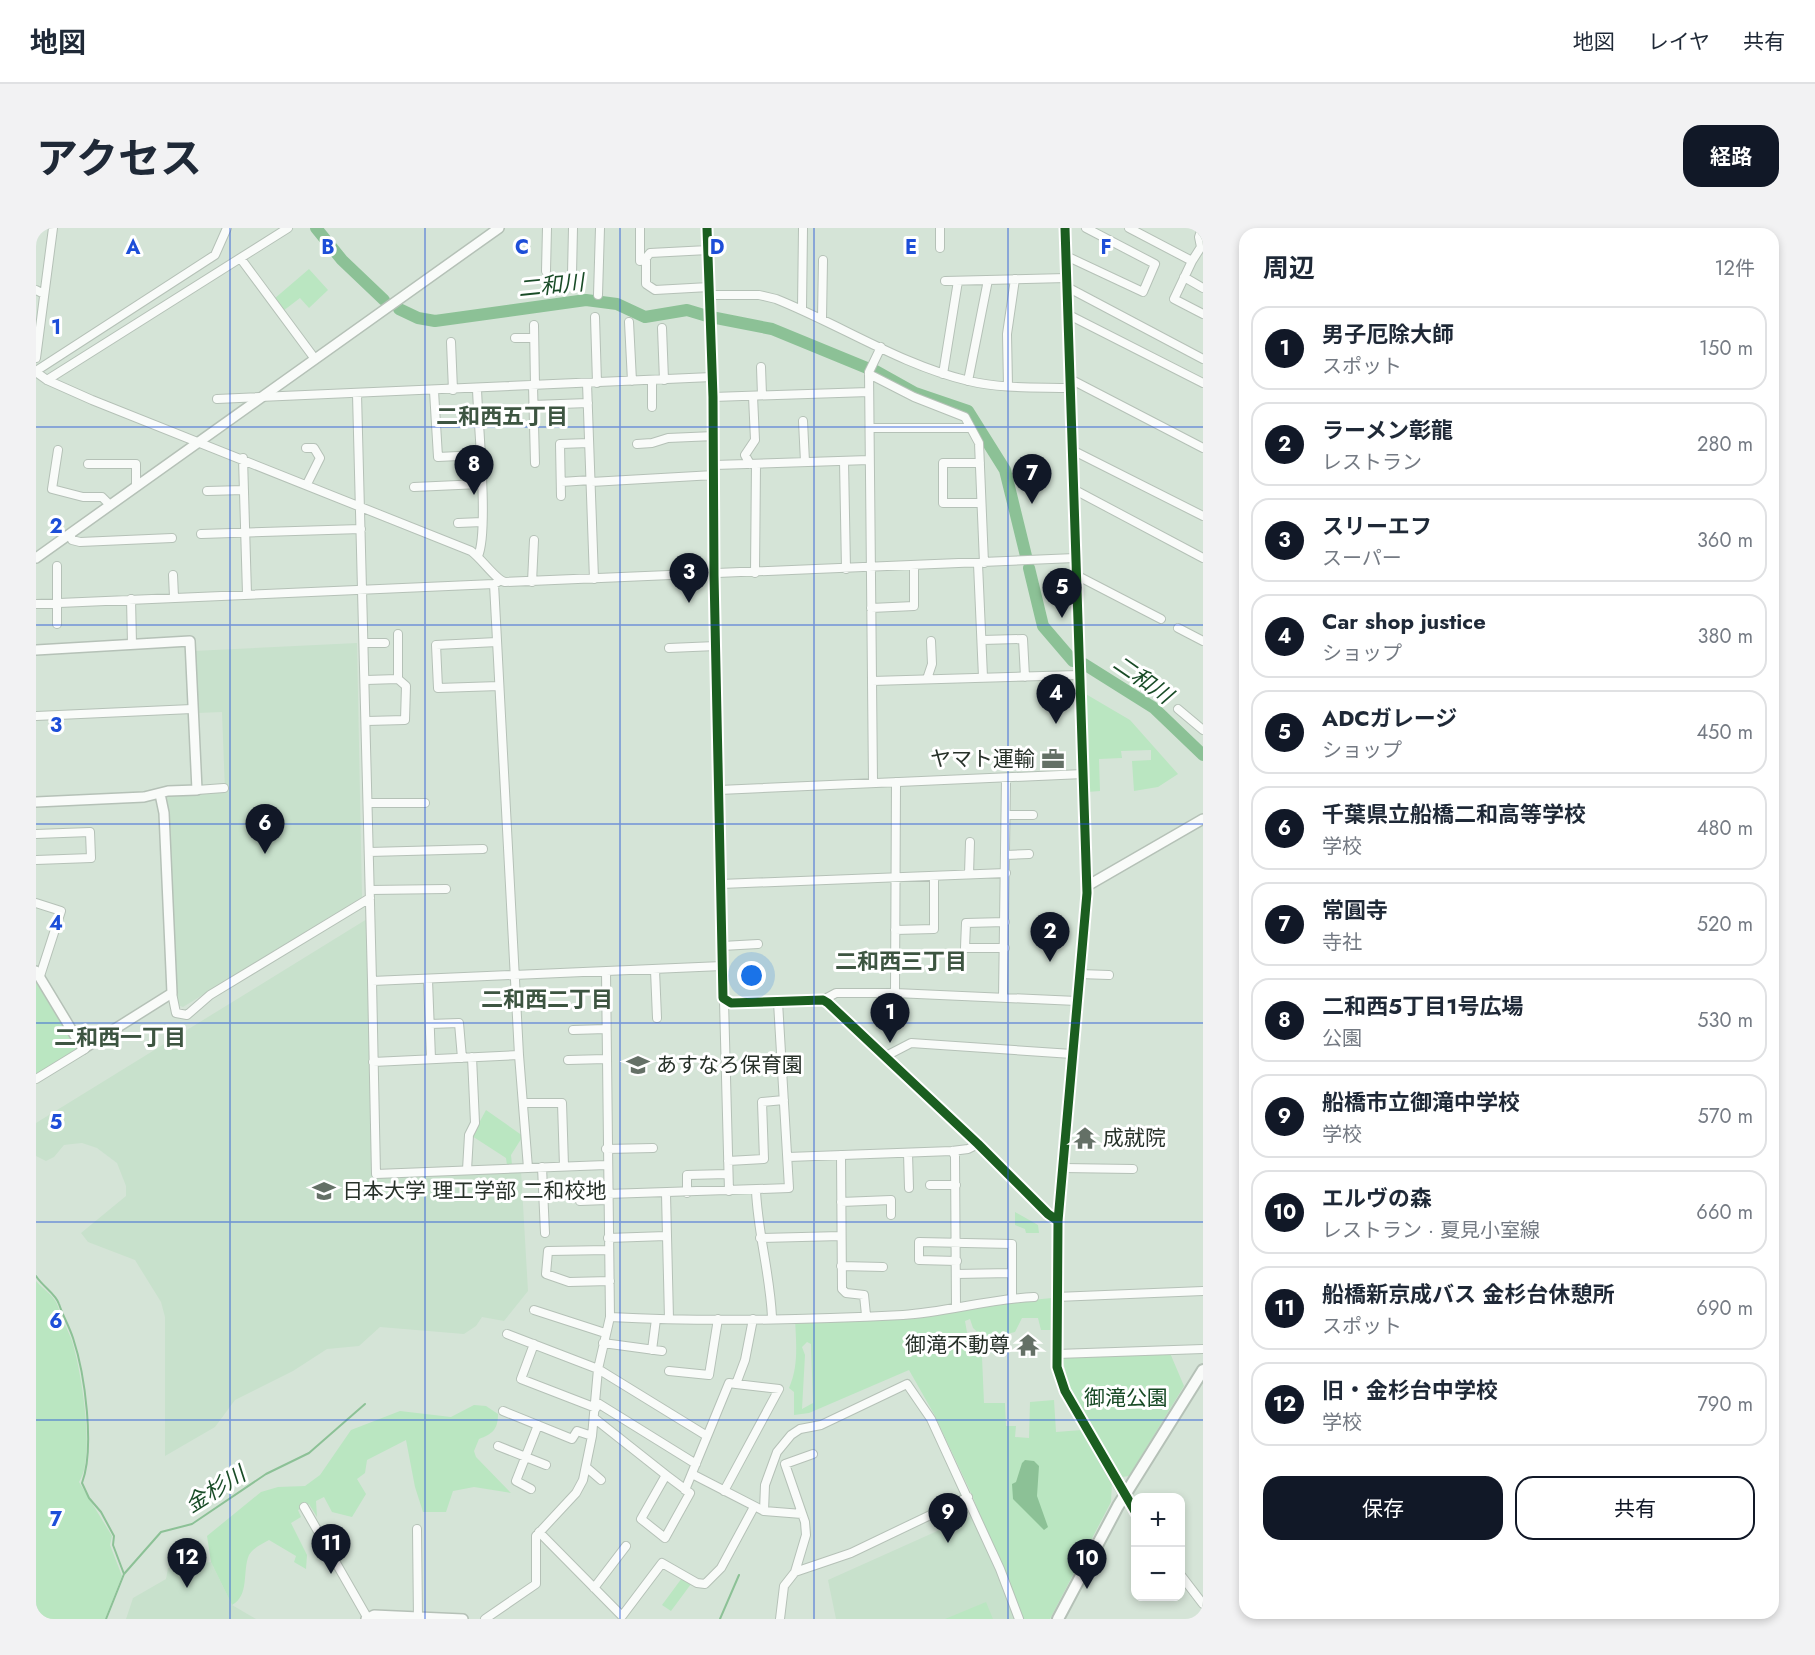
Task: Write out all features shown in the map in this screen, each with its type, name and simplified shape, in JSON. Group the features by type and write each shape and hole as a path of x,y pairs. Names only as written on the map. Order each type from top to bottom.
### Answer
{"main road":[{"path":"1058,1619 1092,1550 1124,1494 1203,1370"}],"street":[{"path":"227,228 215,255 36,371 47,380 92,400 307,484 478,556 497,583 497,642 519,1055 528,1168"},
{"path":"47,380 288,228"},
{"path":"36,558 499,228"},
{"path":"546,271 547,228"},
{"path":"572,274 573,228"},
{"path":"598,294 600,228"},
{"path":"640,228 640,261"},
{"path":"707,228 714,436 714,574 729,1191"},
{"path":"802,309 803,228"},
{"path":"940,228 940,248"},
{"path":"1065,228 1086,886 1059,1221 1056,1297 1057,1354 1058,1372 1065,1391 1131,1505"},
{"path":"1066,256 1143,292 1155,264 1086,228"},
{"path":"1129,228 1192,261"},
{"path":"1203,228 1199,237 1202,247 1192,261 1174,299 1203,314"},
{"path":"36,358 51,229"},
{"path":"708,250 650,253 646,258 646,284 655,290 759,295 802,309 943,374 968,381 1008,386 1070,383 1203,448"},
{"path":"242,259 315,359"},
{"path":"822,319 823,260"},
{"path":"1184,277 1203,288"},
{"path":"1008,386 1007,334 1015,279"},
{"path":"945,281 1015,279 1066,282 1203,359"},
{"path":"968,381 988,280"},
{"path":"943,374 958,281"},
{"path":"36,290 44,294"},
{"path":"1067,314 1203,383"},
{"path":"595,317 597,383"},
{"path":"629,322 632,381"},
{"path":"534,325 535,463"},
{"path":"662,328 664,380"},
{"path":"515,338 534,338"},
{"path":"451,342 453,390"},
{"path":"873,783 869,392 870,370 881,347"},
{"path":"761,367 762,395"},
{"path":"870,370 914,397 965,417 980,443 983,677"},
{"path":"217,399 258,399 711,377"},
{"path":"652,380 652,407"},
{"path":"587,383 594,579"},
{"path":"477,389 482,522 482,549 478,556"},
{"path":"434,391 438,457 479,455"},
{"path":"713,397 869,392"},
{"path":"357,394 369,803 376,1174 606,1165"},
{"path":"753,396 755,440 745,455 753,464 754,573"},
{"path":"90,410 92,400"},
{"path":"534,405 588,403"},
{"path":"803,421 805,462"},
{"path":"870,428 971,428"},
{"path":"637,444 652,443 668,438 714,436"},
{"path":"561,496 560,444 589,443"},
{"path":"306,448 314,448 320,458 307,484"},
{"path":"58,450 52,489 83,497 102,497 110,505"},
{"path":"1072,450 1203,516"},
{"path":"243,459 247,594"},
{"path":"714,465 869,460"},
{"path":"844,461 846,569"},
{"path":"980,463 943,463 943,503 981,503"},
{"path":"88,464 136,464 136,486"},
{"path":"561,482 714,476"},
{"path":"414,487 480,484"},
{"path":"1073,489 1203,558"},
{"path":"207,491 244,490"},
{"path":"458,523 482,522"},
{"path":"201,534 361,529"},
{"path":"70,534 72,540 80,542 172,538"},
{"path":"532,582 534,540"},
{"path":"36,604 1076,558"},
{"path":"57,566 57,624"},
{"path":"871,608 914,606 914,566"},
{"path":"173,575 174,597"},
{"path":"1076,575 1161,619"},
{"path":"131,599 132,644"},
{"path":"1178,628 1203,641"},
{"path":"398,634 398,679"},
{"path":"982,640 1023,639 1025,677"},
{"path":"36,650 93,649 190,641 197,790"},
{"path":"927,679 932,664 931,641"},
{"path":"497,642 436,645 438,688 500,686"},
{"path":"364,643 385,643"},
{"path":"669,648 716,646"},
{"path":"872,681 1079,675"},
{"path":"366,680 398,679 406,686 405,720 367,721"},
{"path":"36,716 192,709"},
{"path":"1178,709 1203,730"},
{"path":"719,790 1083,774"},
{"path":"1003,998 1006,778"},
{"path":"895,993 896,782"},
{"path":"36,802 144,797 224,788"},
{"path":"160,794 164,813 172,993 176,1013 187,1015 210,995 370,894 446,889"},
{"path":"369,803 425,803"},
{"path":"1006,815 1033,815"},
{"path":"1086,886 1203,819"},
{"path":"36,834 90,832 91,858 36,860"},
{"path":"969,842 969,874"},
{"path":"369,852 483,849"},
{"path":"1006,855 1029,854"},
{"path":"721,884 1006,873"},
{"path":"895,930 934,930 934,876"},
{"path":"36,903 61,911 38,974 81,1046 85,1048"},
{"path":"1005,922 966,923 965,948 1005,948"},
{"path":"722,946 758,944"},
{"path":"372,981 722,966"},
{"path":"655,970 657,1018"},
{"path":"485,1619 536,1584 535,1539 576,1493 586,1467 592,1436 598,1369 610,1317 606,1165 606,972"},
{"path":"1079,974 1109,975"},
{"path":"428,980 431,1059"},
{"path":"36,1079 172,993"},
{"path":"724,1001 731,1003 823,1000 836,993 895,993 1077,1001"},
{"path":"823,1000 978,1143 1048,1214 1059,1221"},
{"path":"580,1201 607,1197 789,1188 778,1002"},
{"path":"430,1024 459,1023 462,1058"},
{"path":"573,1030 606,1029"},
{"path":"886,1056 910,1043 1072,1054"},
{"path":"373,1062 519,1055"},
{"path":"467,1170 469,1135 475,1123 472,1057"},
{"path":"568,1060 606,1059"},
{"path":"728,1161 764,1159 762,1102 784,1100"},
{"path":"523,1103 562,1103 564,1166"},
{"path":"788,1157 952,1151 968,1149 978,1143"},
{"path":"606,1149 653,1148"},
{"path":"952,1151 955,1156 956,1185 956,1307"},
{"path":"908,1153 909,1188"},
{"path":"841,1155 843,1292 864,1294 866,1315"},
{"path":"542,1167 545,1233"},
{"path":"1063,1168 1133,1170"},
{"path":"687,1193 687,1175 728,1174"},
{"path":"930,1185 956,1185"},
{"path":"756,1191 760,1238 770,1284 772,1317"},
{"path":"666,1194 669,1319"},
{"path":"841,1202 891,1200 891,1215"},
{"path":"608,1238 666,1236"},
{"path":"760,1238 842,1236"},
{"path":"957,1261 919,1260 919,1242 1012,1244 1012,1298"},
{"path":"609,1250 548,1251 546,1274 569,1282 610,1281"},
{"path":"841,1266 883,1267"},
{"path":"956,1274 1011,1273"},
{"path":"1056,1297 1203,1291"},
{"path":"610,1317 753,1319 903,1315 1012,1298 1034,1297"},
{"path":"534,1310 605,1333"},
{"path":"652,1350 656,1319"},
{"path":"669,1371 709,1375 718,1319"},
{"path":"736,1384 745,1360 753,1319"},
{"path":"507,1334 598,1369 707,1436"},
{"path":"603,1343 662,1351"},
{"path":"534,1344 521,1379 596,1405 696,1464"},
{"path":"1057,1354 1203,1349"},
{"path":"686,1490 729,1383 779,1389 724,1491"},
{"path":"764,1511 765,1485 777,1452 791,1435 800,1429 821,1425 907,1384 924,1405 968,1497 1019,1619"},
{"path":"503,1411 572,1439 577,1431 592,1436"},
{"path":"594,1418 690,1493 665,1538 641,1519 666,1475"},
{"path":"531,1489 516,1481 538,1425"},
{"path":"498,1446 546,1465"},
{"path":"780,1619 784,1586 795,1572 807,1535 785,1464 813,1454"},
{"path":"586,1467 602,1480"},
{"path":"692,1474 764,1511 802,1514"},
{"path":"795,1572 851,1553 968,1497"},
{"path":"539,1532 622,1616 662,1563 697,1583 705,1584 721,1568 754,1507"},
{"path":"304,1508 367,1618 463,1619"},
{"path":"417,1529 418,1617"},
{"path":"594,1588 626,1546"},
{"path":"1185,1581 1203,1604"}],"shaded area":[{"path":"357,643 362,897 183,1007 177,1005 165,798 167,795 225,791 222,712 196,713 193,651"},
{"name":"日本大学 理工学部 二和校地","path":"367,919 374,1178 521,1170 528,1291 504,1321 482,1317 476,1326 464,1334 380,1327 359,1346 327,1349 293,1371 235,1400 215,1427 165,1456 165,1317 161,1302 135,1260 88,1242 81,1233 126,1196 126,1186 117,1163 97,1148 82,1143 64,1145 54,1157 46,1161 36,1156 36,1123"},
{"path":"1025,1460 1034,1461 1039,1466 1037,1496 1048,1527 1044,1530 1013,1499 1012,1484 1016,1482"},
{"path":"973,1515 1016,1619 836,1619 828,1580"},
{"path":"211,1562 232,1605 256,1619 126,1619 133,1598 166,1579 168,1568"}],"green space":[{"path":"309,269 328,290 309,308 300,298 283,311 274,299"},
{"path":"1084,693 1130,720 1178,774 1158,787 1134,791 1132,761 1151,760 1151,750 1121,751 1122,758 1099,759 1100,791 1087,792"},
{"path":"36,982 78,1051 36,1076"},
{"path":"486,1110 523,1136 511,1155 512,1165 507,1165 506,1158 472,1136"},
{"path":"1015,1212 1038,1225 1039,1233 1026,1233 1025,1229 1015,1225"},
{"path":"36,1281 55,1301 71,1338 79,1369 87,1434 84,1470 79,1482 112,1536 110,1545 122,1576 105,1619 36,1619"},
{"path":"1052,1298 1052,1330 1041,1330 1038,1318 1022,1318 1015,1332 985,1339 973,1328 970,1319 965,1321 968,1338 982,1357 984,1403 1005,1403 1006,1426 1016,1426 1015,1437 1029,1438 1030,1402 1054,1400 1056,1432 1082,1430 1112,1482 1111,1502 1050,1619 1021,1619 972,1495 934,1414 909,1370 809,1413 794,1415 794,1392 789,1388 796,1363 795,1318 851,1317","holes":["807,1342 811,1344 813,1403 802,1409 805,1355 802,1347"]},
{"name":"御滝公園","path":"1170,1353 1184,1386 1129,1476 1122,1477 1070,1388 1062,1358"},
{"path":"474,1405 486,1406 498,1414 495,1428 491,1433 479,1439 474,1451 476,1457 511,1493 474,1487 453,1491 446,1512 423,1512 415,1487 406,1440 367,1460 365,1473 357,1479 366,1494 352,1517 332,1512 324,1497 316,1501 317,1517 309,1504 298,1510 301,1517 291,1523 307,1555 306,1569 294,1562 296,1556 269,1540 253,1550 247,1561 241,1595 232,1605 211,1562 207,1536 261,1492 278,1487 305,1486 320,1475 351,1430 400,1411 451,1417"},
{"path":"682,1578 691,1584 671,1611 662,1605"},
{"path":"986,1602 993,1619 945,1619"}],"waterway":[{"name":"二和川","path":"316,228 342,260 384,300"},
{"name":"二和川","path":"399,309 418,318 435,321 586,300 617,304 645,317 687,310 707,316"},
{"name":"二和川","path":"711,317 772,329 867,368"},
{"name":"二和川","path":"872,369 915,393 968,411 1005,470 1026,556"},
{"name":"二和川","path":"1029,568 1043,626 1073,661"},
{"name":"二和川","path":"1084,664 1154,708 1203,755"},
{"path":"36,1276 57,1300 73,1338 85,1390 87,1411 88,1451 82,1483 114,1536 113,1545 124,1574"},
{"name":"金杉川","path":"106,1619 124,1574 161,1532 192,1524 266,1474 309,1453 365,1404"},
{"path":"720,1619 739,1575"}],"cycle path":[{"path":"707,228 713,397 714,575 723,998 731,1003 823,1000 828,1003 1058,1221"},
{"path":"1065,228 1087,893 1058,1221 1057,1367 1065,1391 1131,1504"}],"place":[{"name":"二和西5丁目1号広場","path":"474,495"},
{"name":"常圓寺","path":"1032,504"},
{"name":"スリーエフ","path":"689,603"},
{"name":"ADCガレージ","path":"1062,618"},
{"name":"Car shop justice","path":"1056,724"},
{"name":"ヤマト運輸","path":"1053,759"},
{"name":"千葉県立船橋二和高等学校","path":"265,854"},
{"name":"ラーメン彰龍","path":"1050,962"},
{"name":"男子厄除大師","path":"890,1043"},
{"name":"あすなろ保育園","path":"638,1065"},
{"name":"成就院","path":"1085,1138"},
{"name":"日本大学 理工学部 二和校地","path":"324,1191"},
{"name":"御滝不動尊","path":"1028,1345"},
{"name":"船橋市立御滝中学校","path":"948,1543"},
{"name":"船橋新京成バス 金杉台休憩所","path":"331,1574"},
{"name":"旧・金杉台中学校","path":"187,1588"},
{"name":"エルヴの森","path":"1087,1589"}],"district":[{"name":"二和西五丁目","path":"502,416"},
{"name":"二和西三丁目","path":"901,961"},
{"name":"二和西二丁目","path":"547,999"},
{"name":"二和西一丁目","path":"120,1037"}]}
